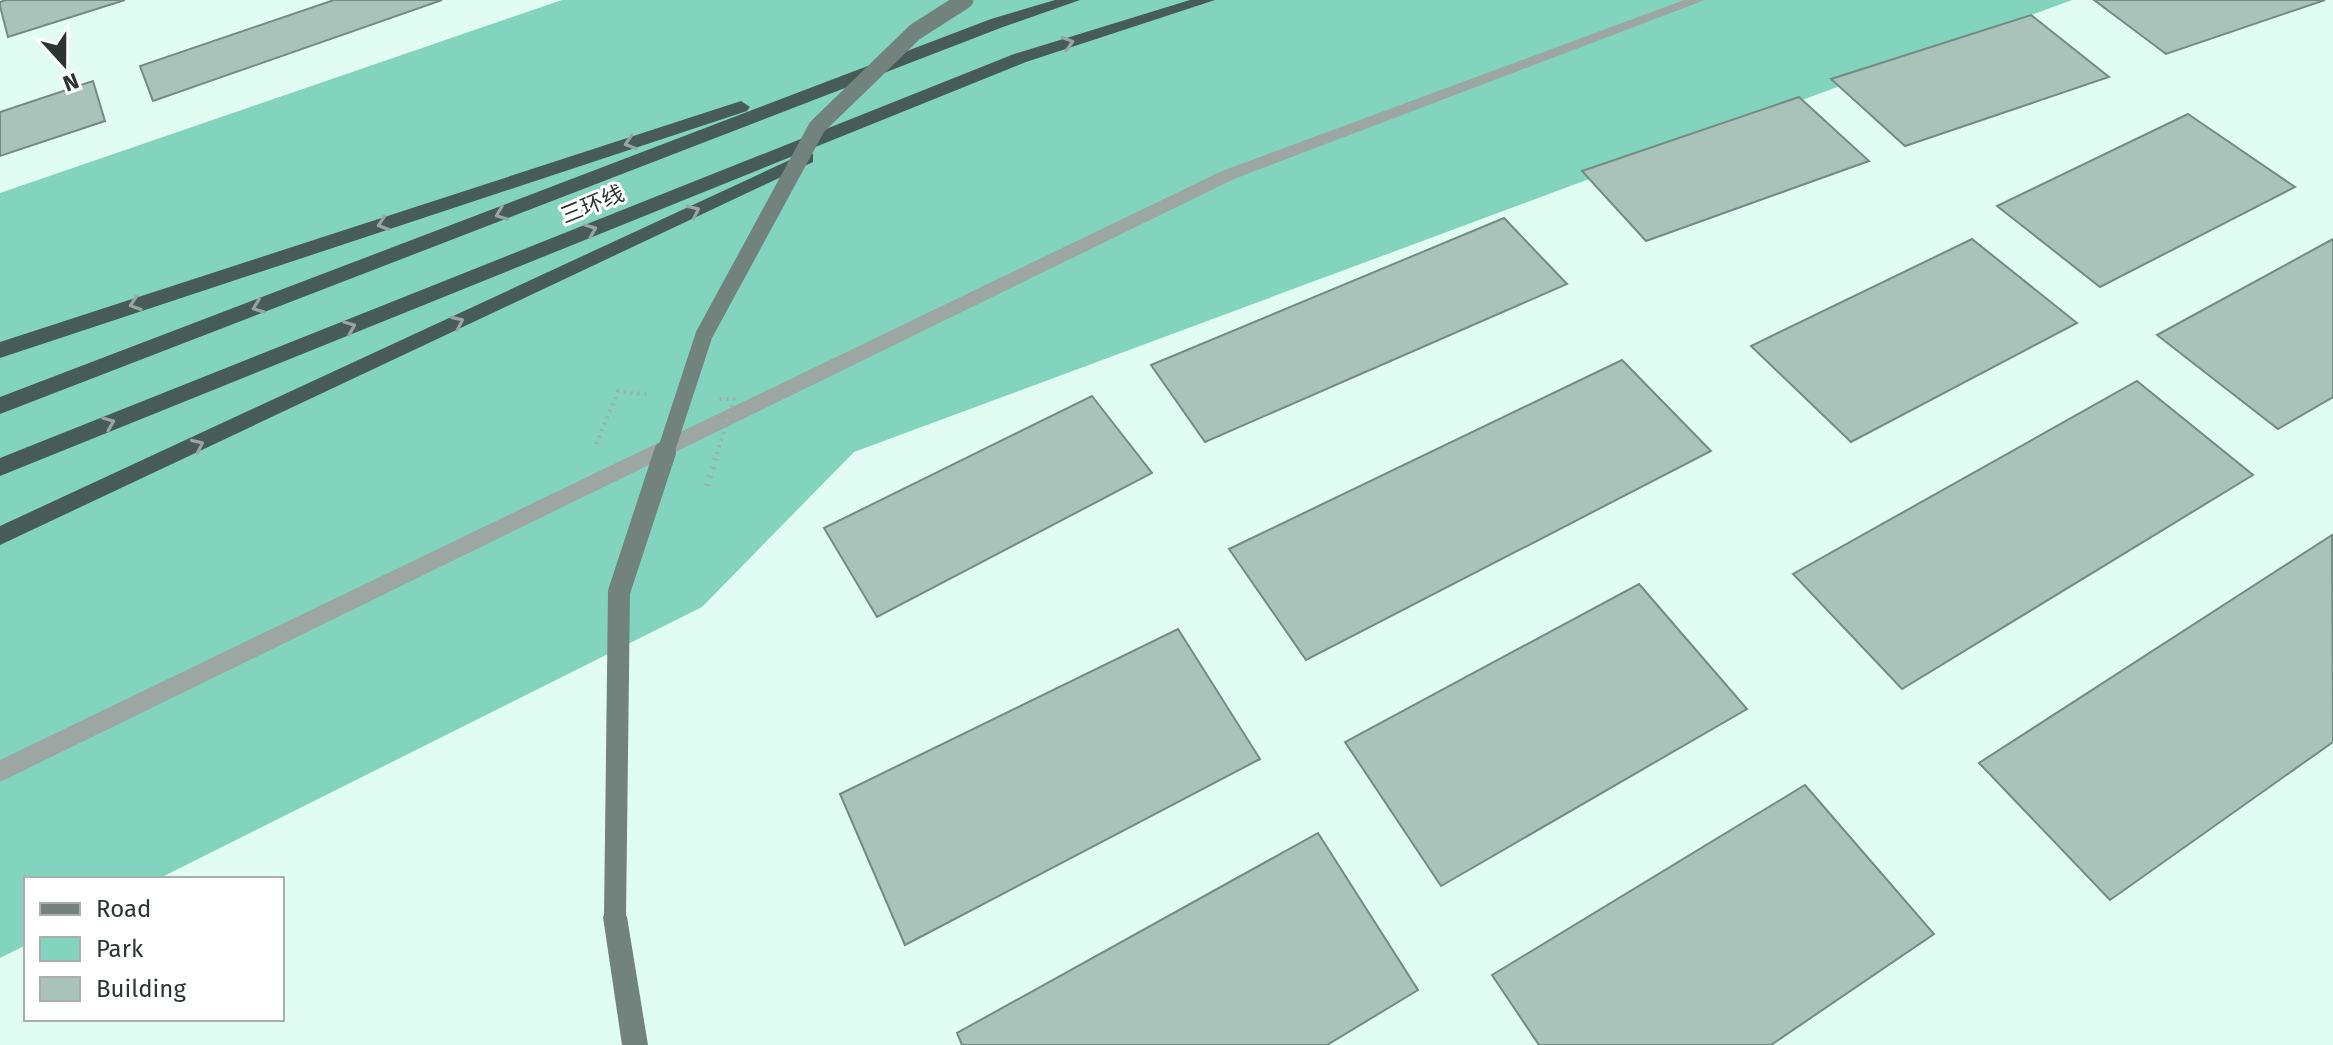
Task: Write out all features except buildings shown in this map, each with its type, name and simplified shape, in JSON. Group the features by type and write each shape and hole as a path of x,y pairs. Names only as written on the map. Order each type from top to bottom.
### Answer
{"highway":[{"name":"三环线","path":"0,406 997,23 1072,0"},
{"name":"三环线","path":"0,467 1020,58 1207,0"},
{"path":"0,350 997,23"},
{"path":"0,536 1020,58"}],"main road":[{"path":"635,1045 615,917 619,592 704,335 817,127 915,32 965,0"}],"street":[{"path":"0,771 1228,175 1698,0"}],"path":[{"path":"592,454 618,391 682,400 734,399 707,486"}],"green space":[{"path":"562,0 2072,0 854,452 702,607 162,877 24,877 24,946 0,958 0,193"}]}
